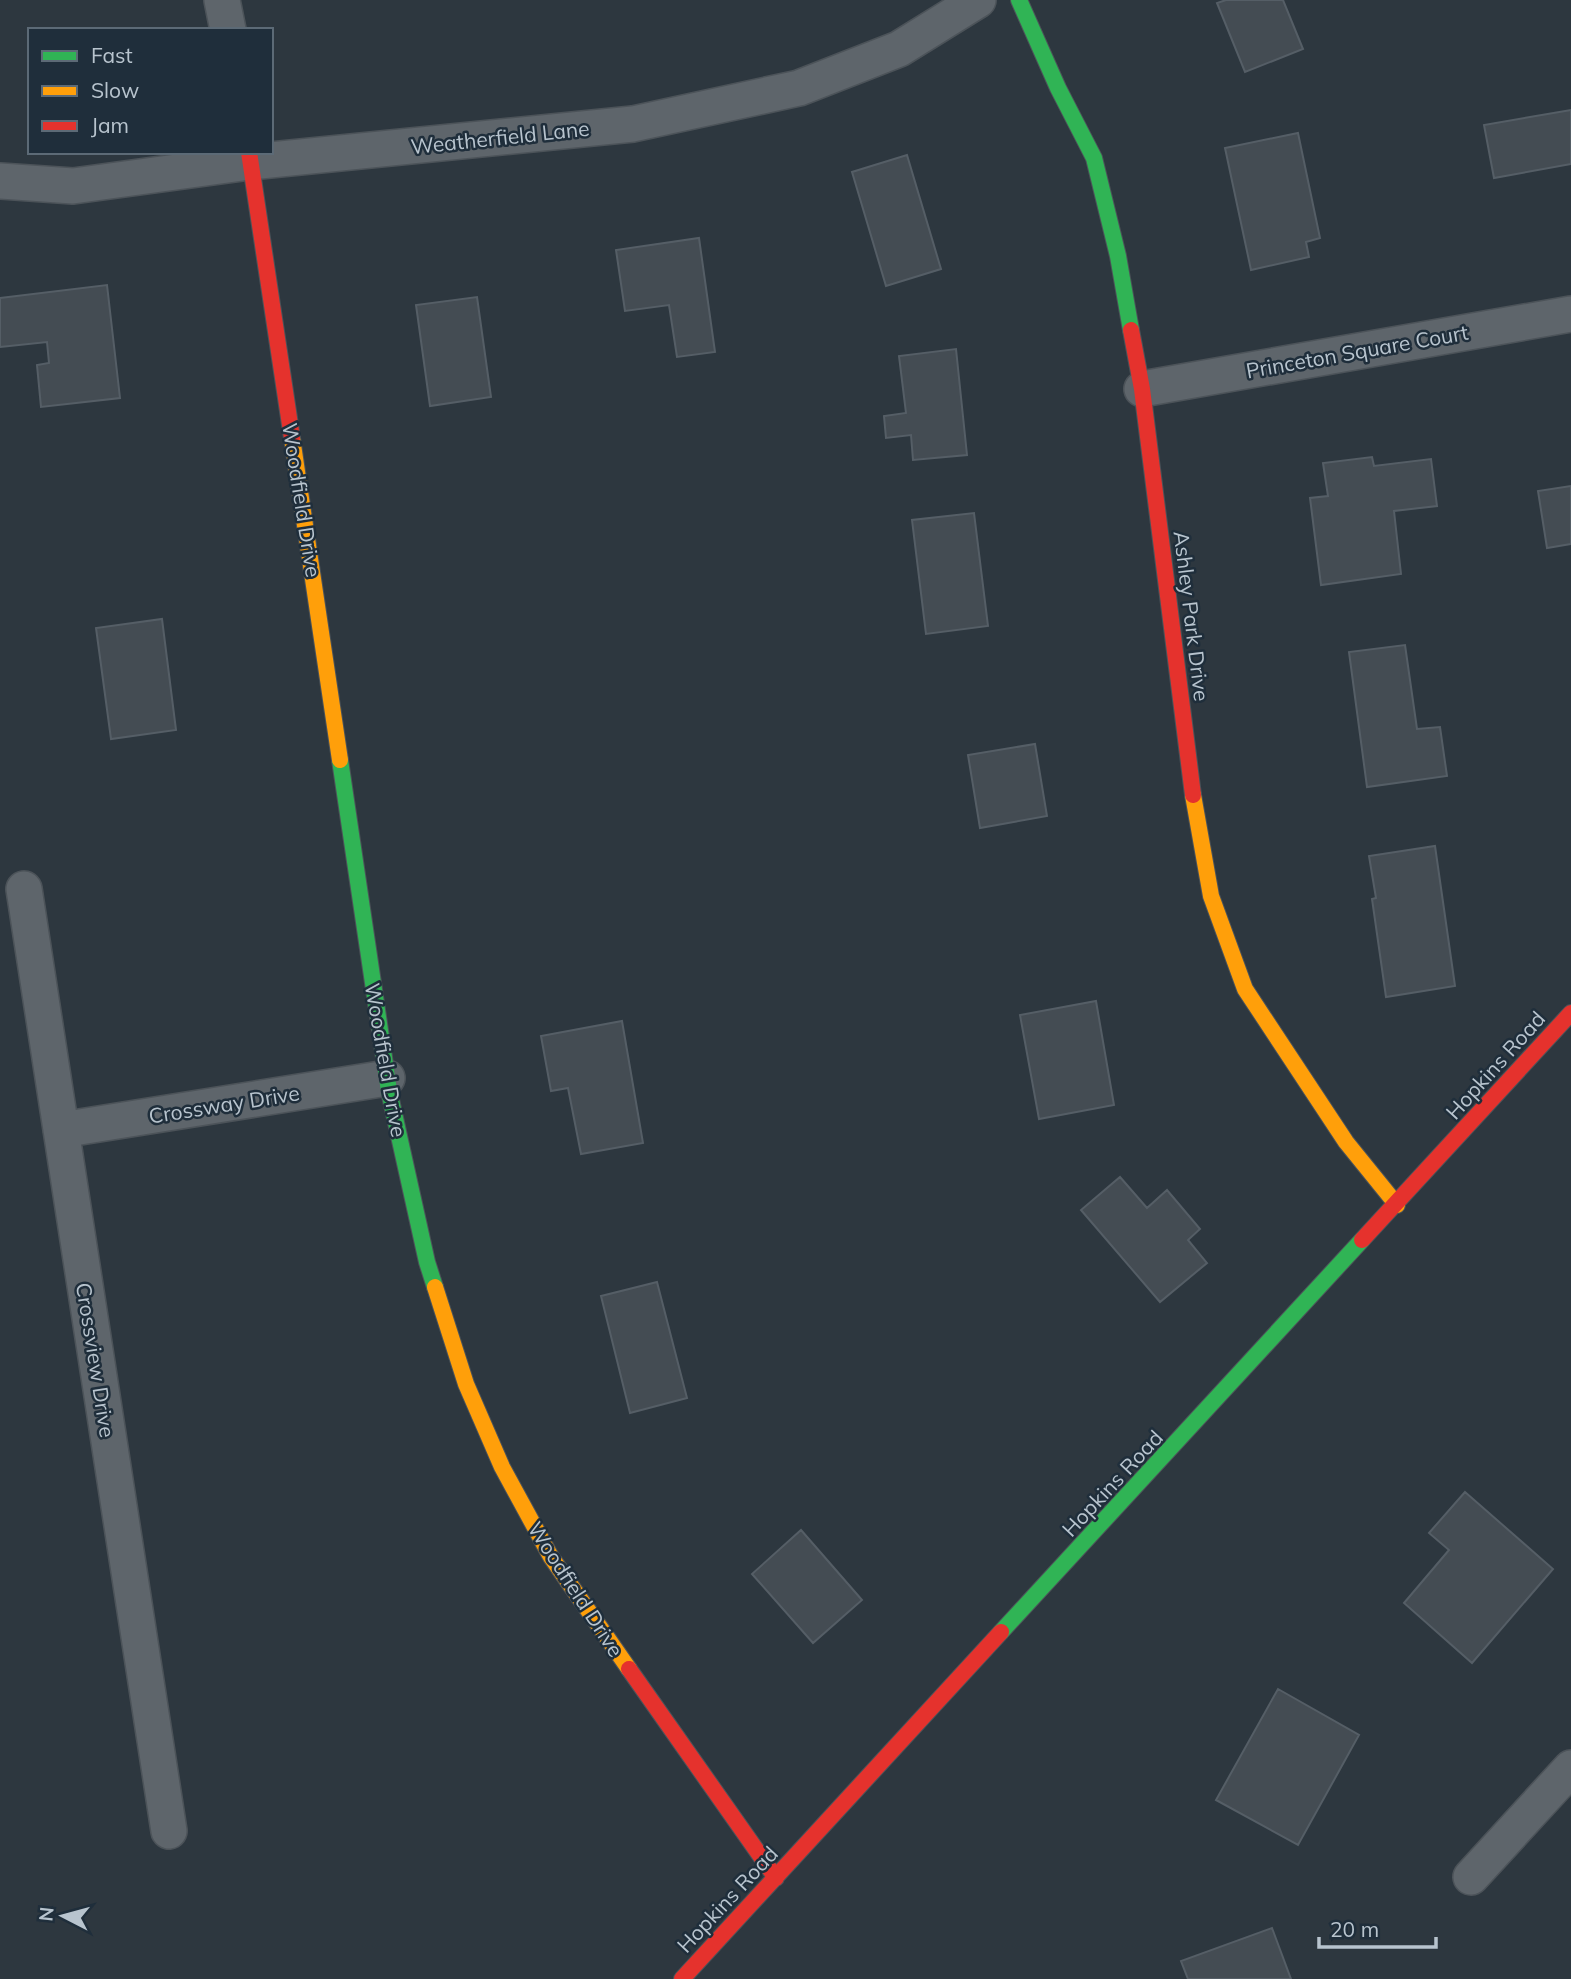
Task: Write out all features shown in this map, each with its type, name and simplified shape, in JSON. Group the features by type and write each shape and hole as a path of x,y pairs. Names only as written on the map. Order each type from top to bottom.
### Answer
{"street":[{"path":"222,0 228,28"},
{"name":"Weatherfield Lane","path":"0,181 73,186 250,157 633,124 799,88 899,49 978,0"},
{"name":"Ashley Park Drive","path":"1018,0 1094,158 1118,256 1142,389 1195,808 1211,896 1245,989 1346,1142 1397,1205"},
{"name":"Woodfield Drive","path":"250,157 387,1078 427,1262 466,1384 502,1468 551,1557 776,1878"},
{"name":"Princeton Square Court","path":"1142,389 1571,314"},
{"name":"Crossview Drive","path":"23,889 169,1831"},
{"name":"Hopkins Road","path":"682,1979 1571,1013"},
{"name":"Crossway Drive","path":"61,1130 387,1078"},
{"path":"1471,1877 1571,1768"}],"building":[{"path":"1226,0 1283,0 1303,49 1245,72 1217,3"},
{"path":"1571,110 1571,164 1494,178 1484,125"},
{"path":"1298,133 1320,238 1306,242 1309,257 1251,270 1225,148"},
{"path":"907,155 941,269 886,286 852,172"},
{"path":"699,238 715,352 677,357 669,305 625,311 616,250"},
{"path":"107,285 120,398 41,407 37,365 49,363 47,342 0,347 0,298"},
{"path":"477,297 491,397 430,406 416,305"},
{"path":"956,349 967,455 913,460 911,435 886,438 884,416 906,413 899,356"},
{"path":"1372,457 1374,466 1431,459 1437,506 1394,511 1401,574 1321,585 1310,498 1328,496 1323,463"},
{"path":"1571,486 1571,544 1547,548 1538,491"},
{"path":"974,513 988,626 926,634 912,520"},
{"path":"162,619 176,730 111,739 96,628"},
{"path":"1405,645 1417,729 1440,727 1447,776 1367,787 1349,652"},
{"path":"1035,744 1047,816 980,828 968,755"},
{"path":"1435,846 1455,986 1386,997 1372,899 1376,898 1369,856"},
{"path":"1096,1001 1114,1105 1039,1119 1020,1015"},
{"path":"622,1021 643,1143 581,1154 568,1088 551,1091 541,1036"},
{"path":"1120,1177 1147,1208 1167,1190 1200,1229 1188,1240 1207,1263 1160,1302 1081,1210"},
{"path":"657,1282 687,1398 630,1413 601,1296"},
{"path":"1465,1492 1553,1569 1472,1663 1404,1603 1449,1550 1429,1533"},
{"path":"801,1530 862,1600 813,1643 752,1574"},
{"path":"1278,1689 1359,1735 1298,1845 1216,1800"},
{"path":"1272,1928 1291,1979 1188,1979 1181,1961"}],"traffic: fast":[{"path":"1019,0 1058,88 1094,158 1118,256 1131,330"},
{"path":"340,760 389,1091 435,1287"},
{"path":"1001,1632 1362,1240"}],"traffic: slow":[{"path":"292,438 340,760"},
{"path":"1193,795 1211,896 1245,989 1346,1142 1397,1205"},
{"path":"435,1287 466,1384 502,1467 551,1557 629,1669"}],"traffic: jam":[{"path":"249,154 292,438"},
{"path":"1131,330 1142,389 1193,795"},
{"path":"1362,1240 1571,1013"},
{"path":"682,1979 1001,1632"},
{"path":"629,1669 776,1878"}]}
